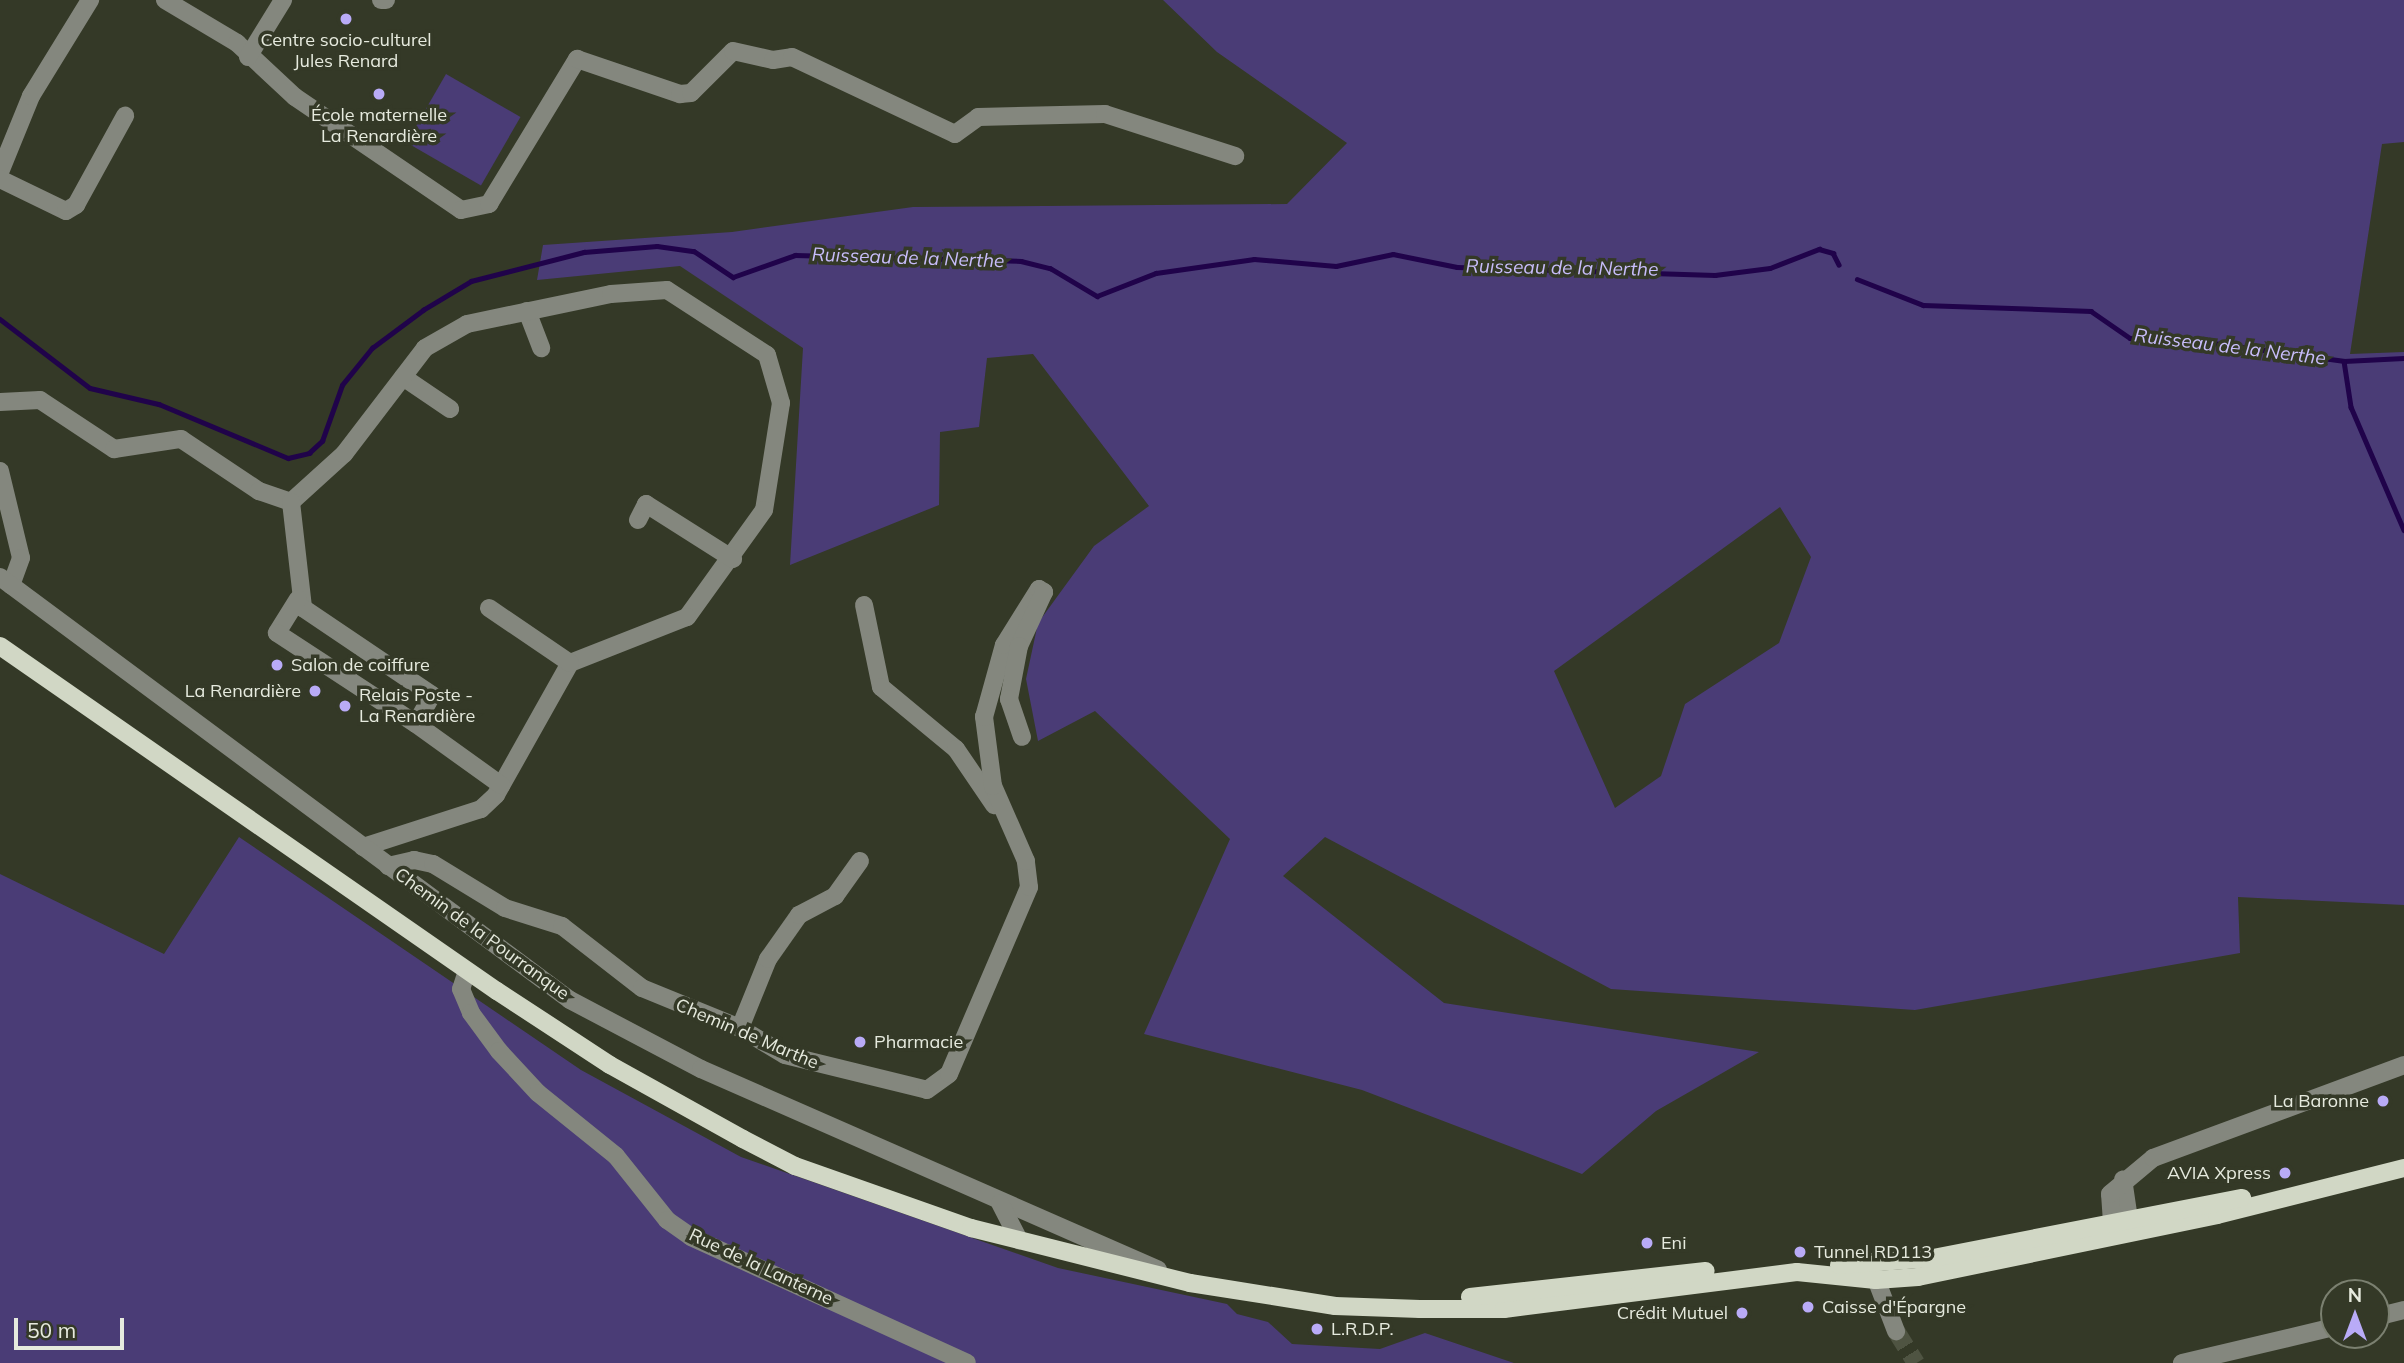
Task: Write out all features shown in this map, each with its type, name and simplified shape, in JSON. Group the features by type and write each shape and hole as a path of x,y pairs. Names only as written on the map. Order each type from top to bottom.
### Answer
{"main road":[{"path":"0,646 467,971 610,1065 795,1166 1019,1240 1190,1283 1290,1300 1367,1308 1504,1309 1797,1272 1874,1272 1990,1266 2092,1242 2124,1224"},
{"path":"1874,1272 1933,1258 2124,1224 2404,1167"}],"street":[{"path":"0,172 31,96 90,0"},
{"path":"165,0 248,57 295,97 378,148 392,165 461,210 474,212 489,204 577,59 680,94 691,93 733,51 773,60 792,57 955,134 978,117 1105,114 1236,156"},
{"path":"248,57 283,0"},
{"path":"381,0 386,0"},
{"path":"0,179 66,211 76,205 125,116"},
{"path":"290,502 331,470 403,377 446,332 527,311 667,290 767,355 781,403 764,510 733,559 687,617 570,663 502,785 481,809 363,847"},
{"path":"527,311 541,348"},
{"path":"403,377 450,409"},
{"path":"0,402 40,400 114,449 181,439 259,491 290,502 298,521 298,598 276,633 416,724 502,785"},
{"path":"0,471 21,558 6,581"},
{"path":"638,520 646,504 733,559"},
{"path":"0,538 7,508"},
{"name":"Chemin de la Pourranque","path":"6,581 570,1000 634,1037 1000,1203 1190,1283"},
{"name":"Chemin de Marthe","path":"388,866 414,860 433,864 505,908 562,926 642,988 740,1028 785,1055 839,1073 927,1090 939,1086 1029,887 1026,862 1002,817 984,737 985,700 1004,645 1039,589 1044,592 1019,646 1009,699 1022,737"},
{"path":"298,598 432,695 416,724"},
{"path":"864,605 881,687 956,749 1002,817"},
{"path":"489,608 570,663"},
{"path":"740,1028 768,959 799,915 835,897 860,861"},
{"name":"Rue de la Lanterne","path":"467,971 461,989 471,1013 499,1051 538,1093 617,1156 667,1220 691,1237 967,1363"},
{"path":"2124,1224 2123,1179 2174,1150 2404,1065"},
{"path":"1000,1203 1019,1240"},
{"path":"1874,1272 1896,1331"},
{"path":"2182,1363 2320,1330"}],"shaded area":[{"path":"1163,0 2404,0 2404,142 2382,144 2350,354 2404,352 2404,905 2238,897 2240,953 1915,1010 1611,989 1325,837 1283,876 1444,1003 1759,1052 1656,1111 1582,1174 1362,1090 1144,1034 1230,839 1095,711 1038,741 1026,679 1038,623 1094,546 1149,506 1033,354 987,358 979,427 940,432 939,505 790,565 803,348 680,266 537,280 543,245 732,232 913,207 1287,204 1347,143 1217,52","holes":["1780,507 1811,557 1779,643 1685,704 1661,776 1615,808 1554,671"]},
{"path":"446,74 520,117 481,185 406,142"},
{"path":"239,837 581,1070 741,1157 1058,1268 1227,1304 1237,1314 1268,1322 1292,1344 1380,1349 1425,1333 1514,1363 0,1363 0,874 164,954"}],"waterway":[{"name":"Ruisseau de la Nerthe","path":"0,319 90,388 159,404 288,458 309,453 322,441 342,385 372,348 423,310 471,281 584,252 657,246 694,251 733,277 795,255 1021,261 1050,268 1097,296 1156,273 1254,259 1336,266 1393,254 1457,267 1715,275 1770,268 1819,249 1833,253 1839,265"},
{"name":"Ruisseau de la Nerthe","path":"1857,279 1923,305 2091,311 2130,338 2154,342 2177,338 2344,361 2404,358"},
{"path":"2344,361 2351,407 2404,530"}],"tunnel":[{"path":"1896,1331 1916,1363"}],"place":[{"name":"Centre socio-culturel Jules Renard","path":"346,19"},
{"name":"École maternelle La Renardière","path":"379,94"},
{"name":"Salon de coiffure","path":"277,665"},
{"name":"La Renardière","path":"315,691"},
{"name":"Relais Poste - La Renardière","path":"345,706"},
{"name":"Pharmacie","path":"860,1042"},
{"name":"La Baronne","path":"2383,1101"},
{"name":"AVIA Xpress","path":"2285,1173"},
{"name":"Eni","path":"1647,1243"},
{"name":"Tunnel RD113","path":"1800,1252"},
{"name":"Caisse d'Épargne","path":"1808,1307"},
{"name":"Crédit Mutuel","path":"1742,1313"},
{"name":"L.R.D.P.","path":"1317,1329"}]}
